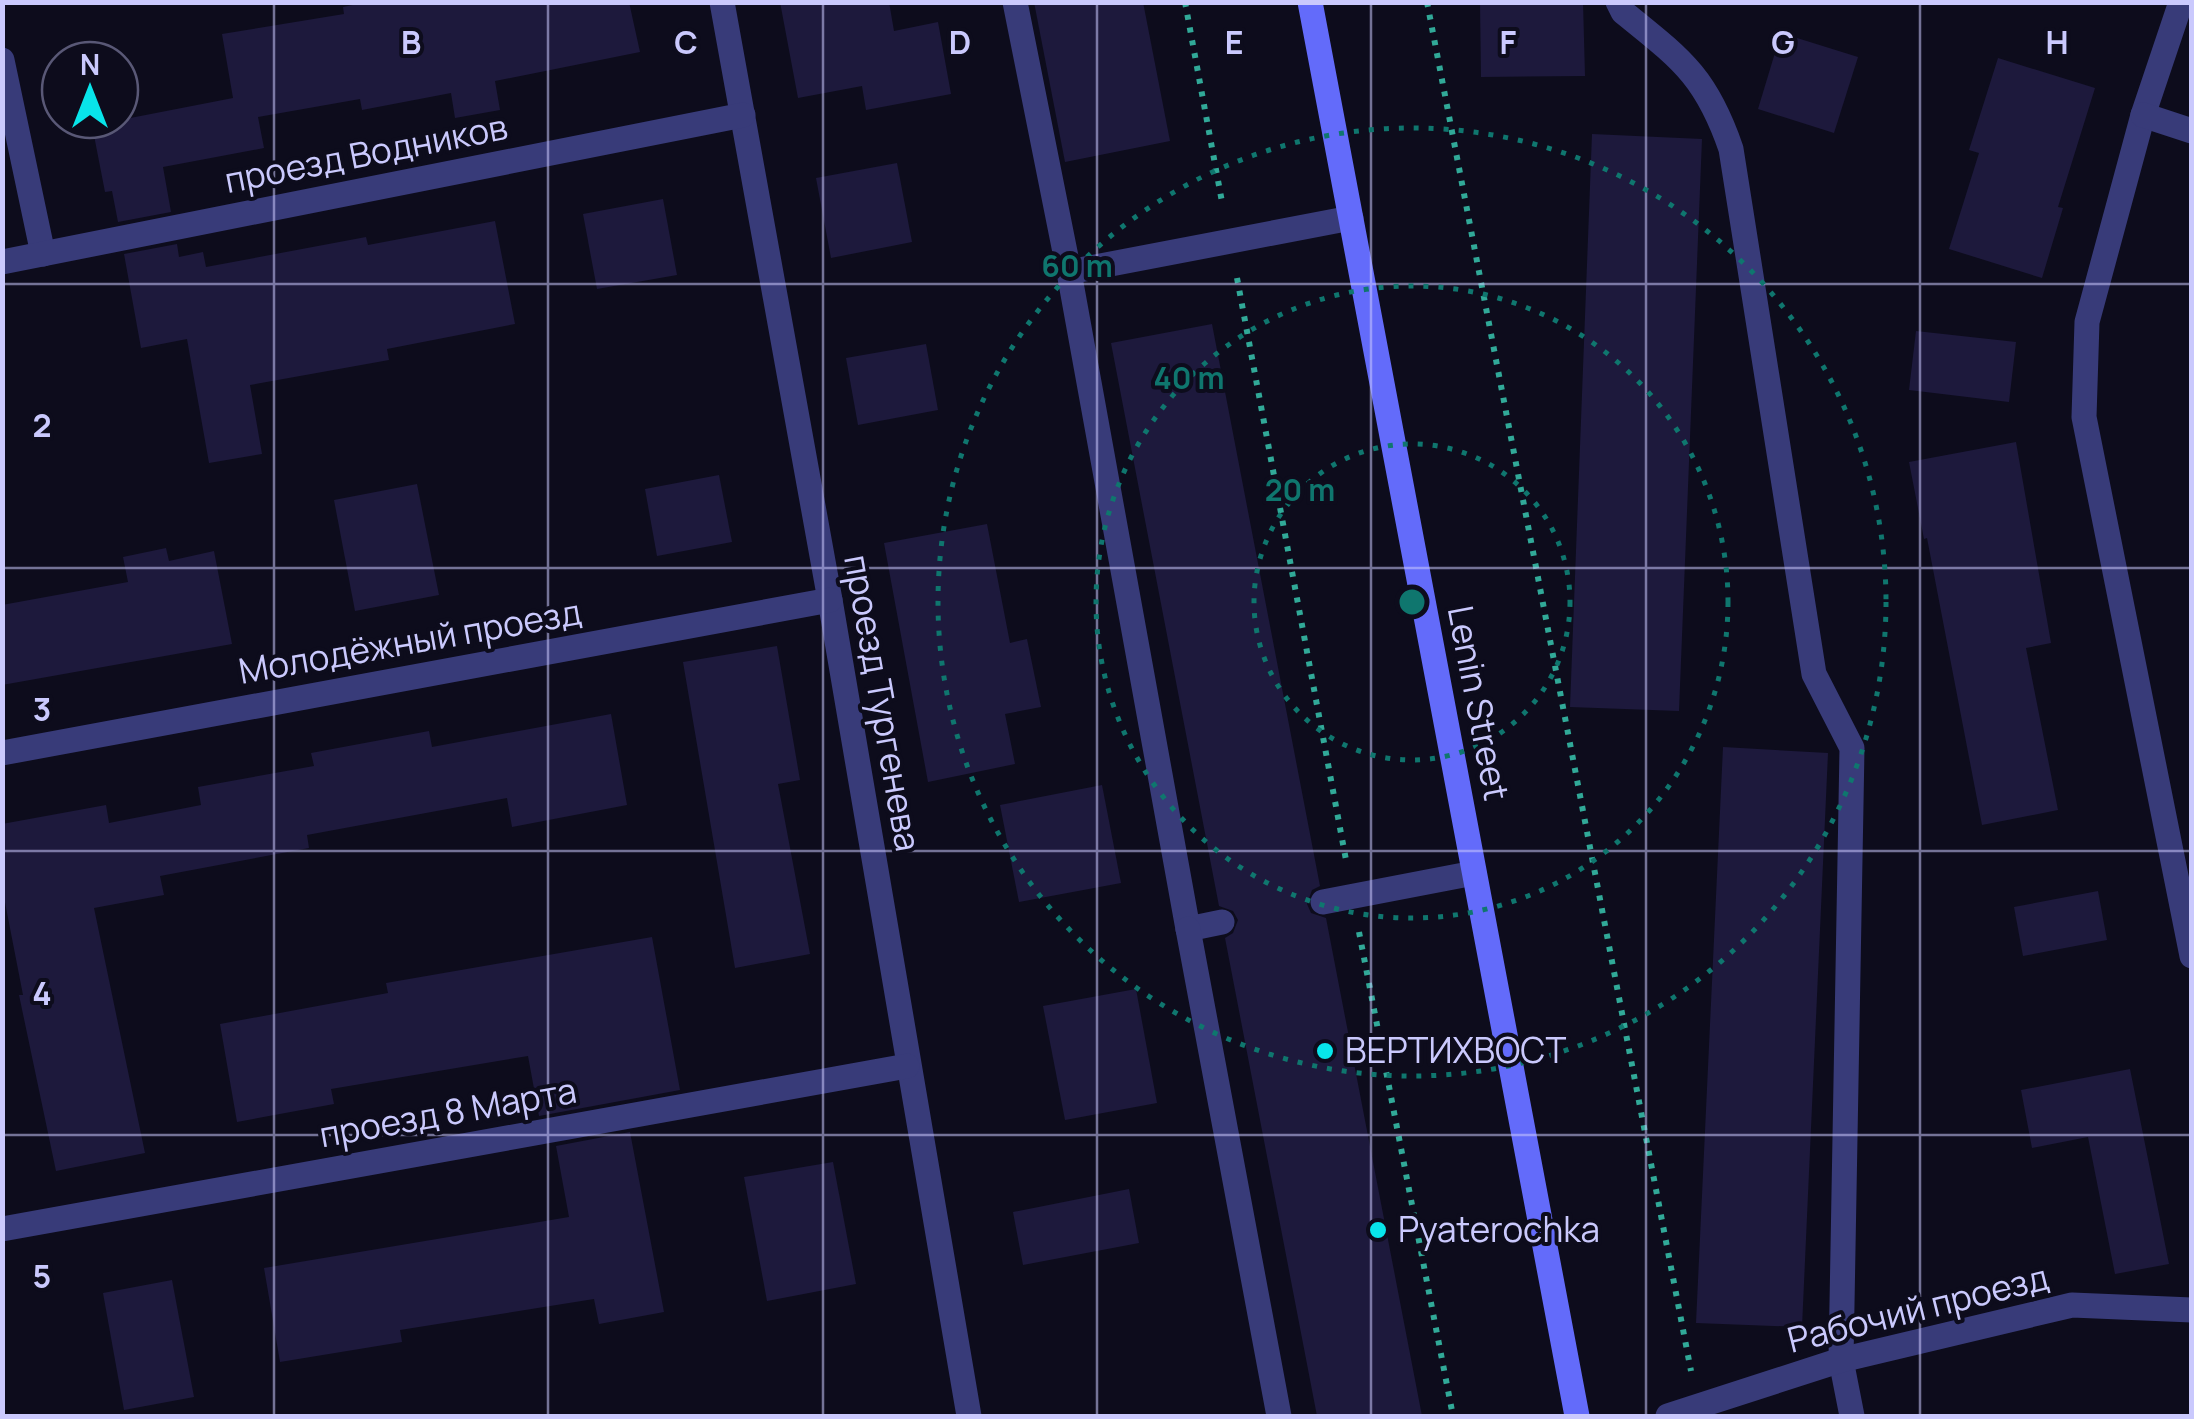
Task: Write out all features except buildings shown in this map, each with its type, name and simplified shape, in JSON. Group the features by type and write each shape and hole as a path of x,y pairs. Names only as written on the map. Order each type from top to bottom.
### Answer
{"main road":[{"name":"Lenin Street","path":"1310,2 1576,1416"}],"street":[{"name":"проезд Тургенева","path":"722,2 830,600 969,1416"},
{"path":"1014,2 1069,272 1279,1416"},
{"path":"1618,2 1623,12 1692,70 1716,107 1730,148 1814,674 1852,748 1841,1360 1852,1416"},
{"path":"2181,2 2143,115 2088,322 2084,417 2183,863 2192,956"},
{"path":"2,60 42,254"},
{"name":"проезд Водников","path":"2,262 743,115"},
{"path":"2143,115 2192,131"},
{"path":"1069,272 1350,218"},
{"name":"Молодёжный проезд","path":"2,752 830,600"},
{"path":"1323,902 1474,873"},
{"path":"1188,928 1222,922"},
{"name":"проезд 8 Марта","path":"2,1230 907,1066"},
{"name":"Рабочий проезд","path":"1668,1416 1841,1360 2072,1305 2192,1310"}],"path":[{"path":"1186,2 1453,1416"},
{"path":"1427,2 1698,1407"}],"place":[{"name":"ВЕРТИХВОСТ","path":"1325,1051"},
{"name":"Pyaterochka","path":"1378,1230"}]}
